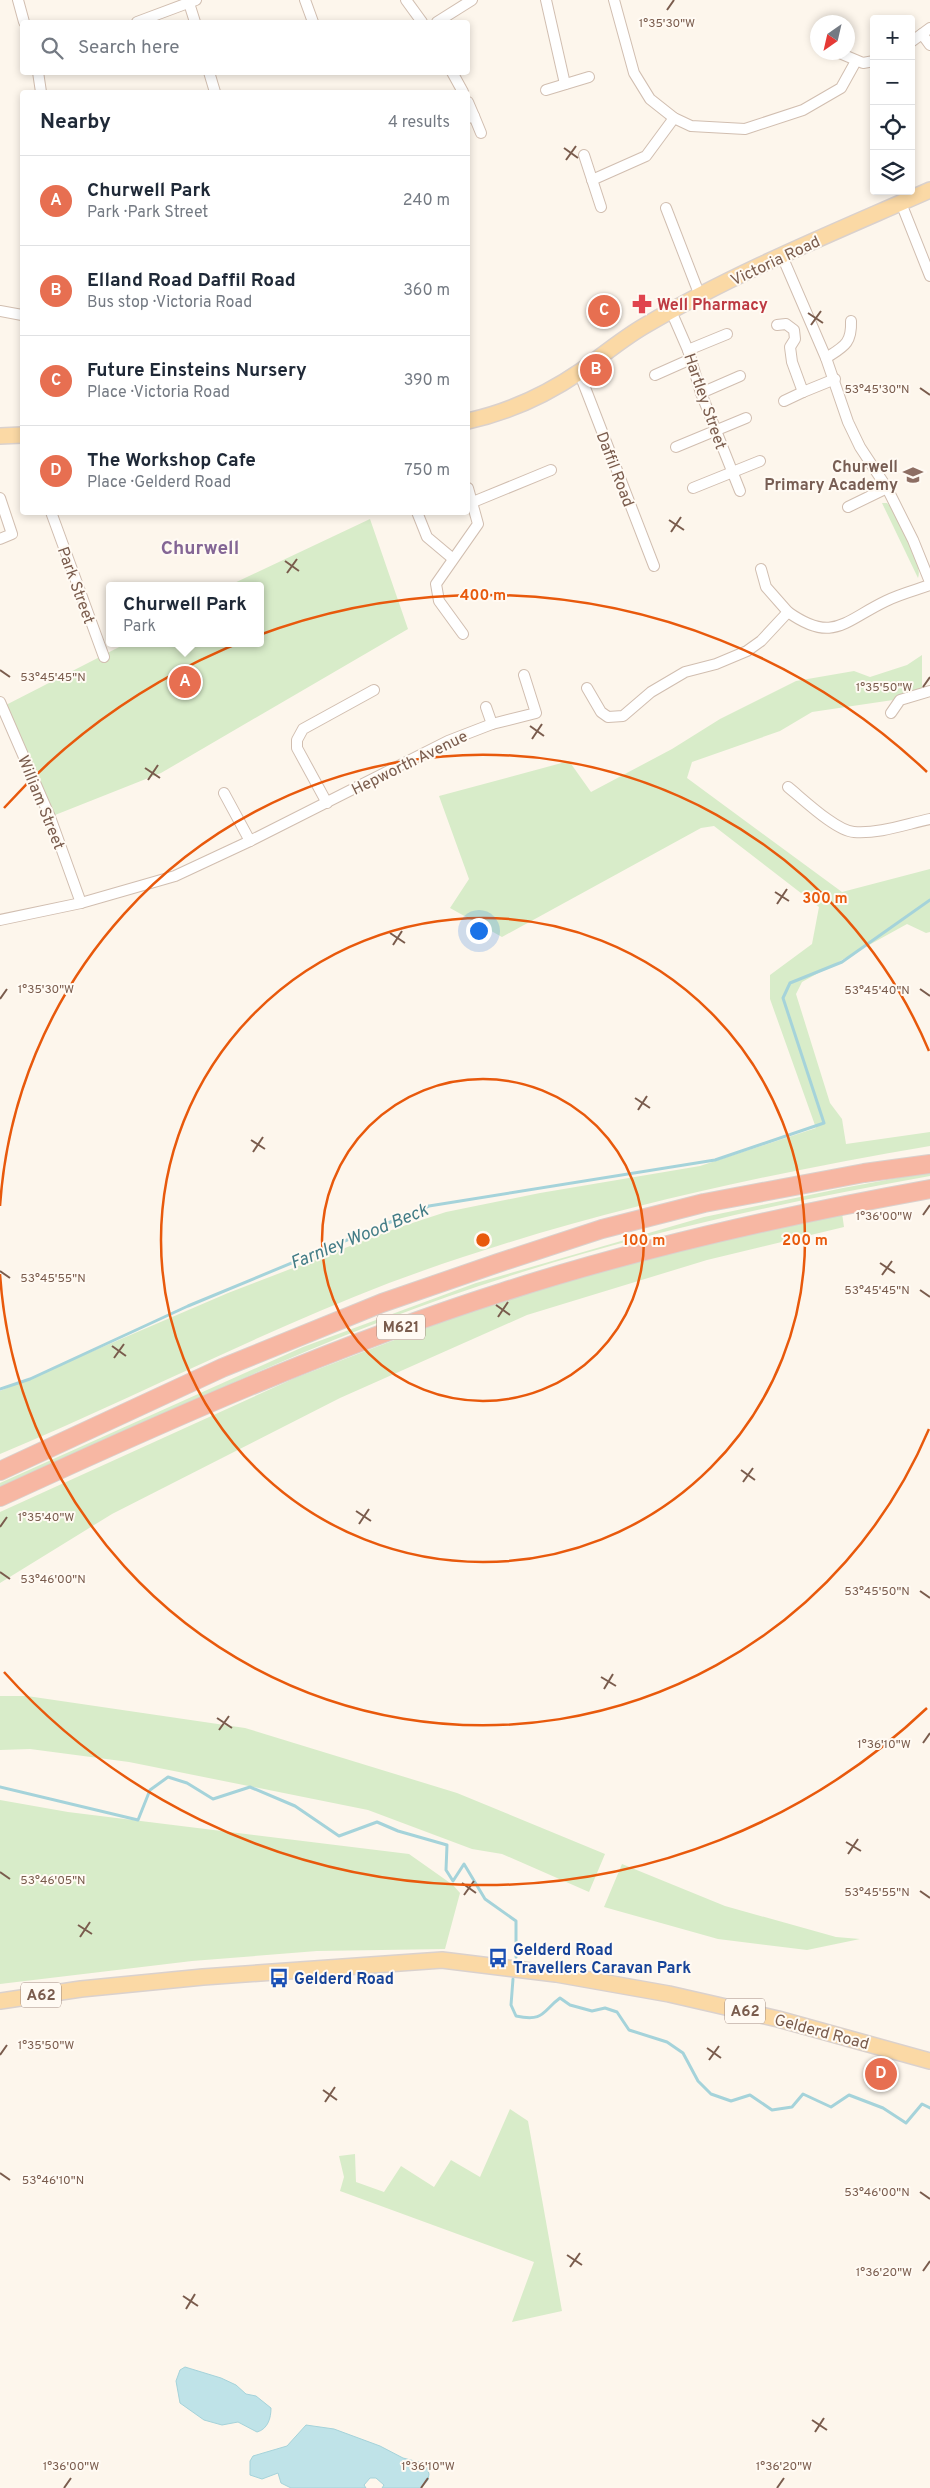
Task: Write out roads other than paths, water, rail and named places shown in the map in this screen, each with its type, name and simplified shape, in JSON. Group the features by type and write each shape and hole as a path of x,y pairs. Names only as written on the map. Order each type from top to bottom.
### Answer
{"highway":[{"name":"M621","path":"0,1471 222,1368 382,1304 602,1229 704,1202 864,1173 930,1164"},
{"name":"M621","path":"0,1497 135,1435 281,1373 402,1326 503,1291 619,1258 821,1210 930,1189"}],"main road":[{"name":"Victoria Road","path":"470,421 493,416 536,398 579,372 644,325 782,256 930,190"},
{"path":"0,436 20,435"},
{"name":"Gelderd Road","path":"0,2001 81,1989 203,1977 442,1960 556,1974 669,1994 778,2019 930,2062"}],"street":[{"path":"18,0 23,20"},
{"path":"305,0 311,20"},
{"path":"406,0 421,20"},
{"path":"441,20 472,0"},
{"path":"546,0 566,84"},
{"path":"614,0 634,73 650,99 674,118 691,126 745,129 803,110 841,88 856,61 864,63 870,62"},
{"path":"142,20 192,2 195,20"},
{"path":"915,39 926,31 930,46"},
{"path":"38,75 41,90"},
{"path":"211,75 214,90"},
{"path":"454,75 462,90"},
{"path":"546,90 589,77"},
{"path":"471,117 481,133"},
{"path":"592,180 646,156 674,118"},
{"path":"584,155 601,207"},
{"path":"901,203 930,276"},
{"path":"666,208 700,296"},
{"path":"761,569 766,587 788,612 805,624 819,628 834,628 888,600 930,584 887,488 860,447 848,422 826,358 782,256"},
{"path":"0,311 20,315"},
{"name":"Hartley Street","path":"671,311 690,354 701,393 740,491"},
{"path":"826,358 846,345 851,333 851,321"},
{"path":"776,325 786,324 794,330 796,339 790,347 792,362 803,392"},
{"path":"655,376 727,334"},
{"name":"Daffil Road","path":"579,372 654,566"},
{"path":"701,393 740,376"},
{"path":"784,401 834,379"},
{"path":"676,447 746,418"},
{"path":"693,488 760,461"},
{"path":"473,502 551,470"},
{"path":"848,507 887,488"},
{"path":"463,634 445,611 436,592 436,584 452,558 478,524 470,494"},
{"path":"0,498 12,534 0,539"},
{"name":"Park Street","path":"52,515 104,657"},
{"path":"417,515 427,537 452,558"},
{"path":"587,688 601,712 608,717 623,716 651,692 685,672 733,659 747,651 761,641 788,612"},
{"name":"Hepworth Avenue","path":"0,920 81,903 175,876 250,841 448,742 492,724 536,713 524,675"},
{"path":"326,803 297,748 299,734 374,690"},
{"path":"891,713 900,700 930,691"},
{"name":"William Street","path":"0,702 50,817 81,903"},
{"path":"486,707 492,724"},
{"path":"788,787 839,826 853,832 872,831 930,819"},
{"path":"224,793 250,841"}],"water":[{"path":"185,2367 221,2378 236,2385 246,2394 256,2396 271,2408 266,2426 257,2432 238,2422 222,2425 204,2420 180,2403 176,2381 180,2370"},
{"path":"306,2425 334,2429 380,2446 403,2458 426,2464 429,2474 428,2480 421,2488 382,2488 384,2485 376,2478 370,2478 364,2485 366,2488 291,2488 281,2483 278,2473 262,2479 250,2475 250,2461 253,2456 287,2446"}],"waterway":[{"name":"Farnley Wood Beck","path":"0,1389 30,1379 188,1306 429,1206 715,1160 824,1123 783,998 790,983 842,962 930,900"},
{"name":"Farnley Wood Beck","path":"0,1787 138,1820 150,1790 168,1777 187,1783 213,1799 250,1787 295,1806 339,1836 377,1822 398,1831 447,1845 446,1870 453,1881 464,1864 485,1899 516,1921 516,1957"},
{"name":"Farnley Wood Beck","path":"513,1979 511,2005 516,2016 533,2018 538,2016 560,1998 570,2005 592,2011 605,2008 617,2012 629,2030 667,2042 683,2053 698,2081 711,2094 731,2101 750,2095 772,2110 792,2107 803,2094 831,2107 849,2095 883,2108 906,2123 922,2104 930,2108"}],"place":[{"name":"Well Pharmacy","path":"642,304"},
{"name":"Future Einsteins Nursery","path":"604,311"},
{"name":"Elland Road Daffil Road","path":"596,370"},
{"name":"Churwell Primary Academy","path":"913,475"},
{"name":"Churwell Park","path":"185,682"},
{"name":"Gelderd Road Travellers Caravan Park","path":"498,1958"},
{"name":"Gelderd Road","path":"279,1978"},
{"name":"The Workshop Cafe","path":"881,2074"}],"district":[{"name":"Churwell","path":"200,547"}]}
